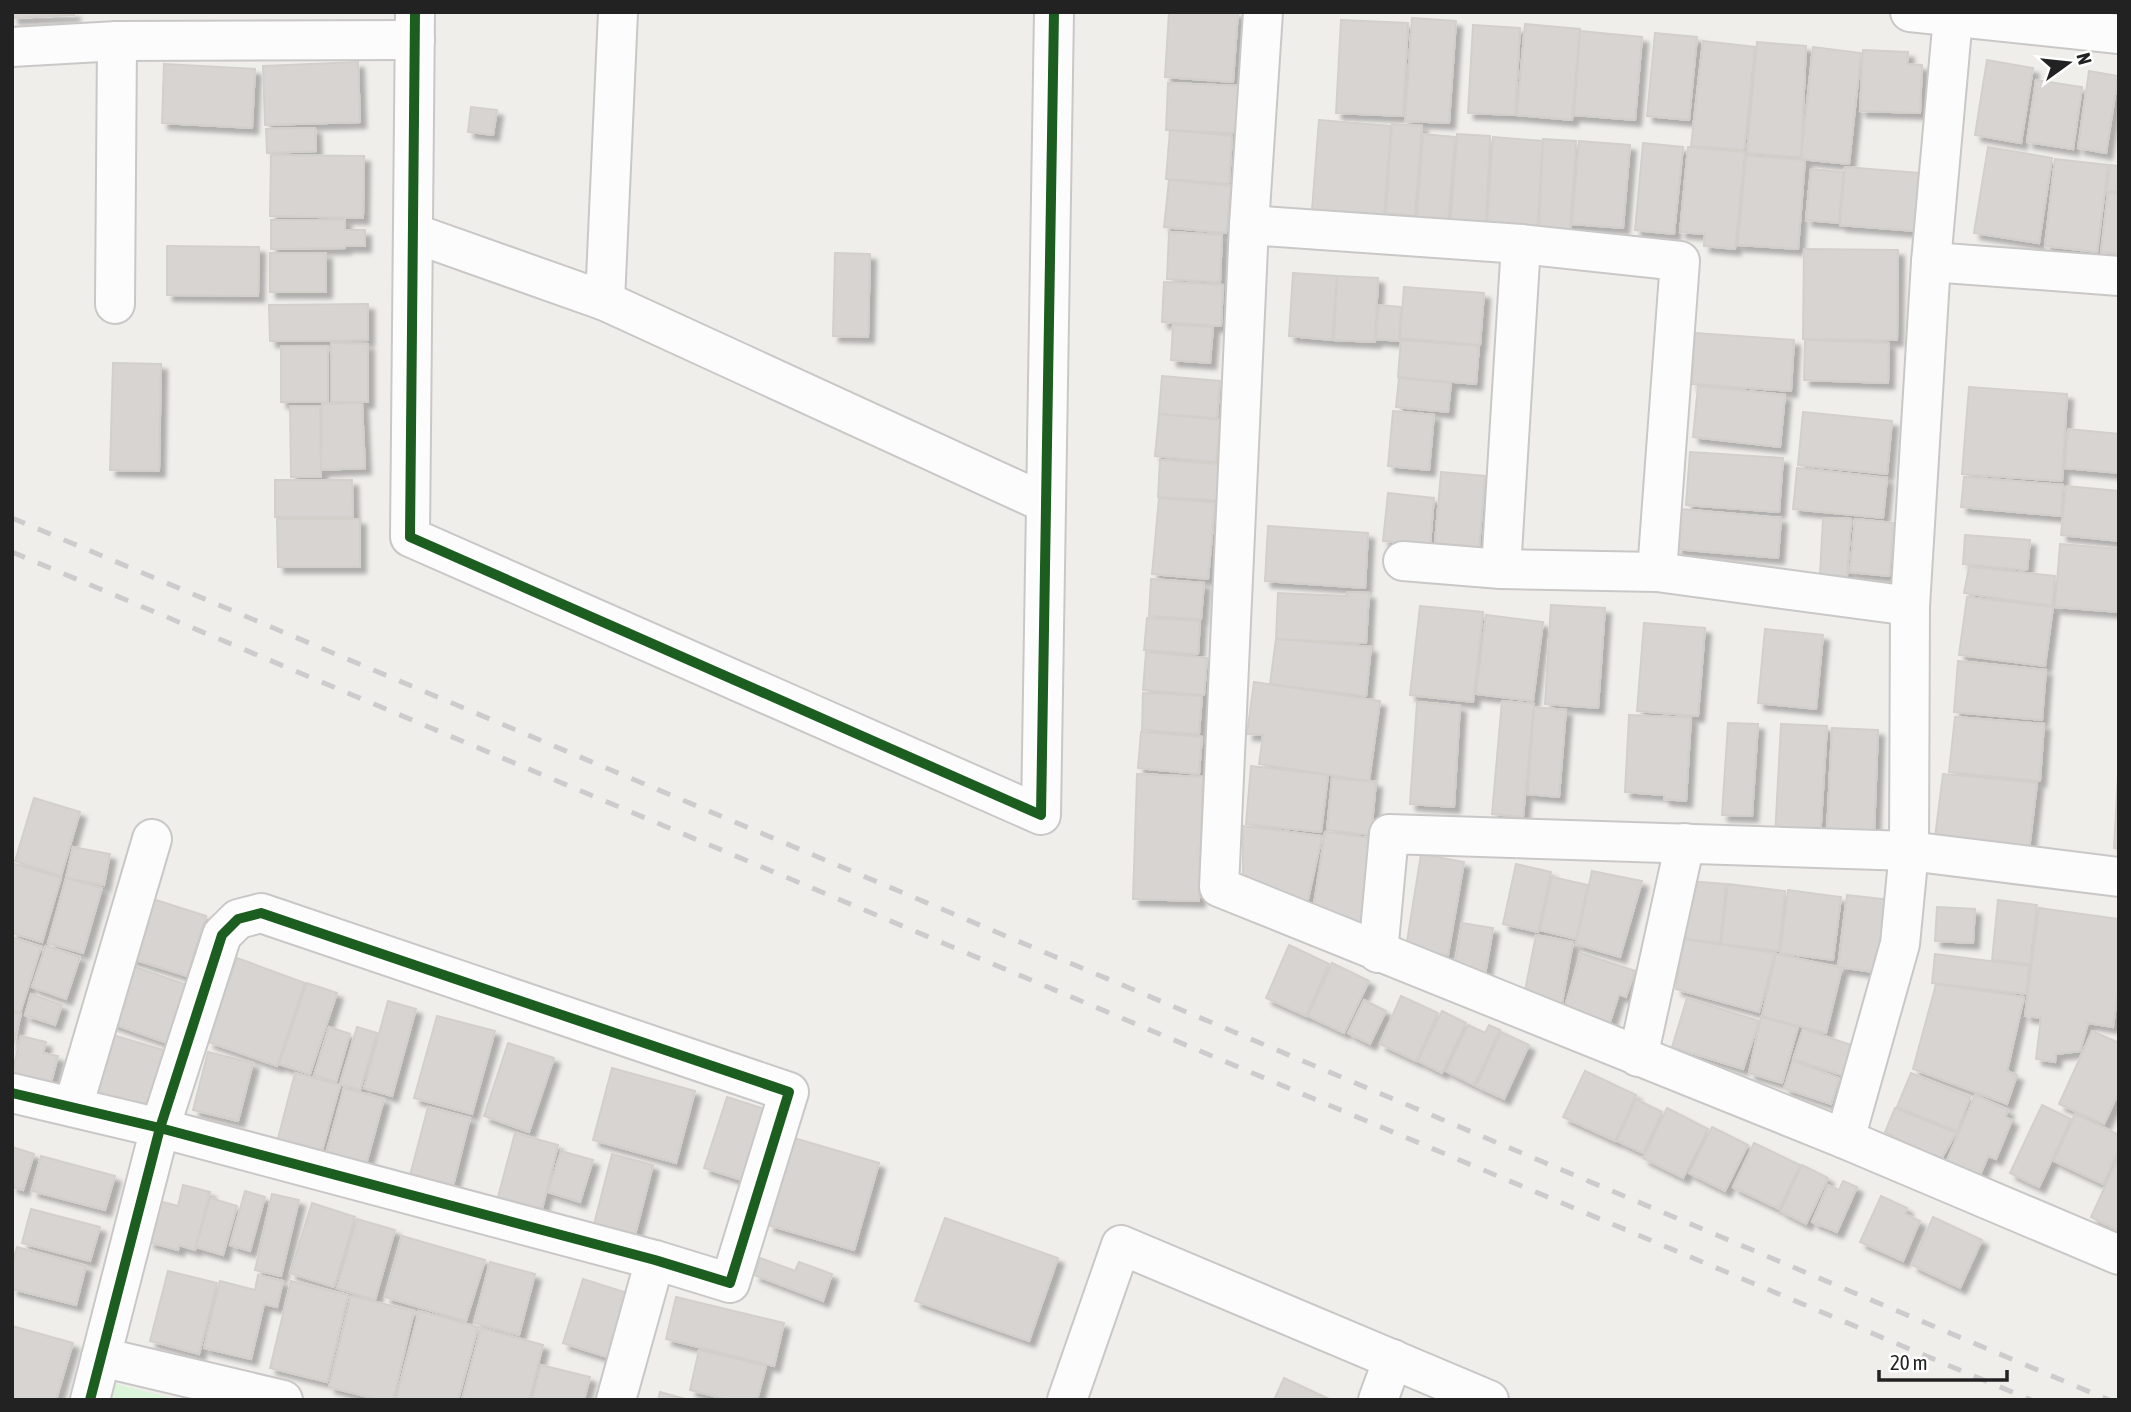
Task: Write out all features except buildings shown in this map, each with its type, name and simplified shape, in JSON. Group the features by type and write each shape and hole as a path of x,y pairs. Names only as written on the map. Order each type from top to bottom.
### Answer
{"street":[{"path":"605,301 618,12"},
{"path":"12,47 415,26 410,537 1041,815 1054,12"},
{"path":"1263,12 1249,225 1219,887 1845,1139 2119,1255"},
{"path":"1910,12 1953,17 1998,17 2119,34"},
{"path":"1845,1139 1900,944 1909,850 1910,606 1931,262 1953,17"},
{"path":"115,304 117,41"},
{"path":"1249,225 1521,244 1680,261 1657,572"},
{"path":"413,233 605,301 1045,503"},
{"path":"1500,569 1521,244"},
{"path":"1931,262 2119,276"},
{"path":"1403,561 1500,569 1657,572 1910,606"},
{"path":"1378,953 1389,834 1909,850 2119,877"},
{"path":"73,1107 152,839"},
{"path":"1638,1056 1685,843"},
{"path":"12,1093 160,1128 655,1260 730,1283 789,1092 261,913 238,919 222,935 160,1128 90,1400"},
{"path":"1067,1400 1121,1245 1489,1400"},
{"path":"616,1400 655,1260"},
{"path":"101,1357 282,1400"},
{"path":"1378,1400 1393,1359"}],"green space":[{"path":"105,1381 178,1400 100,1400"}],"railway":[{"path":"12,518 2109,1400"},
{"path":"12,552 2031,1400"}],"cycle path":[{"path":"415,12 410,537 1041,815 1054,12"},
{"path":"12,1093 160,1128 655,1260 730,1283 789,1092 261,913 238,919 222,935 160,1128 90,1400"}]}
